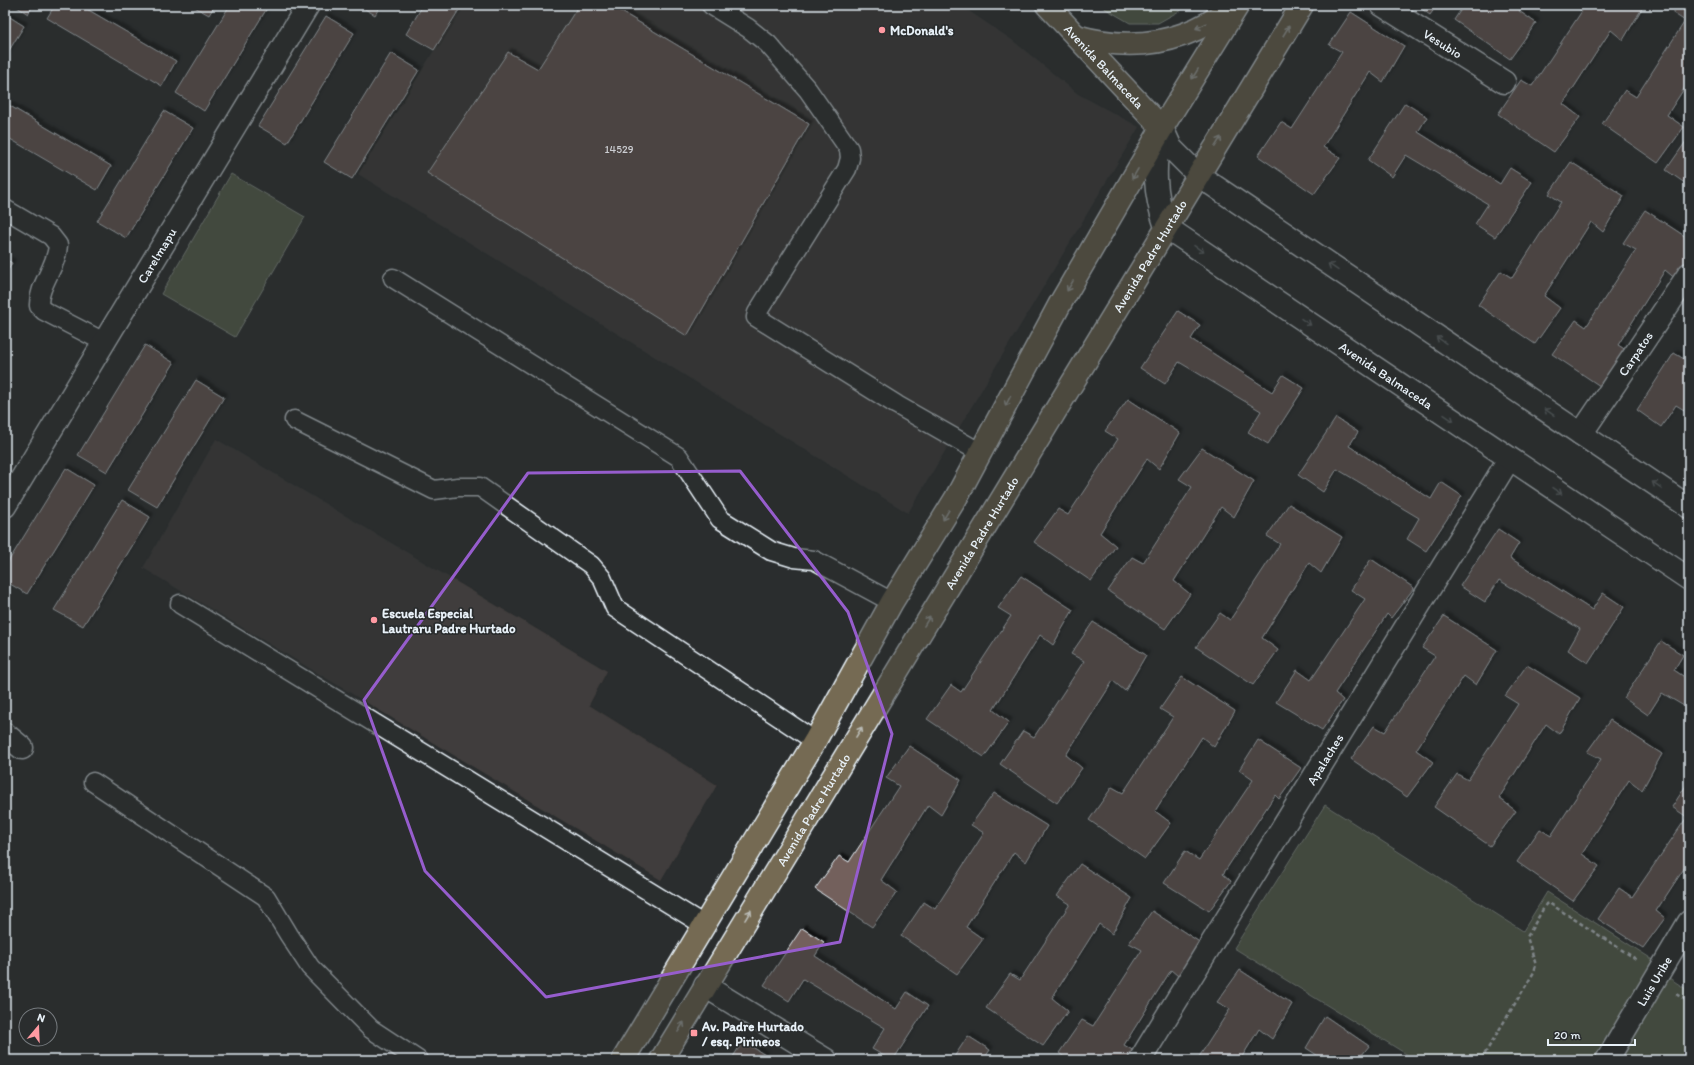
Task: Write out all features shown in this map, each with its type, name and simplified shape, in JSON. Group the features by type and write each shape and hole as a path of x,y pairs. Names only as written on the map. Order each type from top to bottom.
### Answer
{"main road":[{"path":"1076,36 1097,42 1120,45 1152,42 1186,33 1206,24 1234,5"},
{"path":"623,1060 815,741 892,602 956,498 981,454 1061,302 1162,128 1238,5"},
{"name":"Avenida Padre Hurtado","path":"661,1060 1302,5"},
{"name":"Avenida Balmaceda","path":"1053,7 1076,36 1162,128"}],"street":[{"name":"Carelmapu","path":"5,506 308,5"},
{"name":"Vesubio","path":"1382,5 1504,82"},
{"name":"Avenida Balmaceda","path":"1162,128 1170,148 1198,176 1689,507"},
{"path":"1162,128 1157,148 1155,168 1156,189 1166,228"},
{"name":"Avenida Balmaceda","path":"1166,228 1689,580"},
{"name":"Carpatos","path":"1581,434 1689,274"},
{"name":"Apalaches","path":"1140,1060 1509,459"},
{"path":"5,734 22,748"},
{"name":"Luis Uribe","path":"1608,1060 1689,922"},
{"path":"705,986 826,1060"}],"lane":[{"path":"711,5 748,28 768,44 808,90 848,149 850,158 847,169 757,313 756,317 896,404 981,454"},
{"path":"5,209 51,236 58,245 58,256 38,298 39,306 44,311 104,342"},
{"path":"393,278 679,457 720,519 771,551 794,558 814,560 892,602"},
{"path":"294,420 434,490 458,487 480,487 591,565 602,578 615,608 815,741"},
{"path":"180,604 704,925"},
{"path":"93,782 266,897 288,935 310,967 371,1029 418,1060"}],"path":[{"path":"1480,1060 1534,972 1536,965 1527,937 1546,904 1549,903 1659,974"}],"highlighted area":[{"path":"740,471 848,612 892,734 840,942 546,997 425,871 364,700 528,473"}],"shaded area":[{"path":"462,5 960,5 1012,40 1078,94 1139,127 908,513 358,174"},
{"name":"Escuela Especial Lautraru Padre Hurtado","path":"216,439 607,671 589,705 717,785 661,880 143,568"}],"green space":[{"path":"1099,5 1190,5 1158,23 1130,23"},
{"path":"231,174 305,217 235,337 161,294"},
{"path":"1325,805 1523,931 1547,892 1669,970 1666,976 1689,991 1689,1060 1416,1060 1234,948"}],"building":[{"path":"14,5 33,5 28,14"},
{"path":"55,5 80,5 176,61 162,86 47,18"},
{"path":"191,5 215,5 209,15"},
{"path":"230,5 269,5 204,111 176,93"},
{"path":"358,5 381,5 375,15"},
{"path":"423,5 462,5 434,50 406,34"},
{"path":"579,5 610,5 809,124 687,336 427,173 508,52 538,69"},
{"path":"1416,5 1437,5 1430,15"},
{"path":"1464,5 1523,5 1519,11 1536,23 1510,59 1454,20"},
{"path":"1573,5 1644,5 1623,40 1611,30 1563,104 1580,117 1554,152 1498,114 1521,80 1532,86 1582,11"},
{"path":"1678,5 1689,5 1689,81 1667,115 1684,127 1658,163 1602,124 1625,90 1636,97 1685,21 1673,13"},
{"path":"1351,12 1404,46 1383,82 1370,72 1323,147 1340,158 1314,194 1258,156 1281,122 1292,129 1342,52 1329,45"},
{"path":"5,14 24,26 5,57"},
{"path":"326,16 354,33 287,143 258,126"},
{"path":"391,53 419,70 352,179 324,162"},
{"path":"5,103 111,166 97,190 5,136"},
{"path":"1405,103 1427,117 1418,132 1500,184 1510,168 1532,182 1495,237 1475,224 1488,204 1406,155 1392,177 1368,160"},
{"path":"164,111 193,128 126,238 97,221"},
{"path":"1689,137 1689,186 1666,170"},
{"path":"1571,162 1624,196 1603,232 1591,222 1544,296 1560,308 1535,344 1478,305 1501,271 1512,278 1561,202 1549,194"},
{"path":"1645,210 1689,239 1689,260 1677,280 1665,270 1618,345 1629,352 1603,388 1552,354 1576,320 1586,327 1636,250 1623,243"},
{"path":"5,259 12,263 5,275"},
{"path":"1178,311 1200,325 1191,339 1272,392 1283,375 1304,388 1268,444 1248,432 1261,411 1179,362 1165,384 1140,368"},
{"path":"145,345 174,363 107,472 78,455"},
{"path":"1674,353 1689,362 1689,413 1676,405 1661,427 1637,410"},
{"path":"196,380 224,397 157,507 128,490"},
{"path":"1128,399 1180,433 1159,469 1147,459 1100,533 1116,546 1091,581 1034,542 1058,509 1068,515 1118,439 1105,431"},
{"path":"1336,418 1358,432 1349,446 1431,499 1441,482 1462,496 1426,551 1407,539 1419,518 1337,469 1323,492 1298,475"},
{"path":"1202,448 1254,481 1234,517 1221,507 1174,581 1190,594 1165,629 1108,591 1132,557 1143,563 1192,487 1179,479"},
{"path":"66,468 94,485 27,594 5,581 5,567"},
{"path":"122,500 150,517 83,626 54,610"},
{"path":"1289,504 1342,537 1321,573 1309,563 1262,638 1278,650 1253,685 1196,647 1220,613 1230,620 1280,544 1267,536"},
{"path":"1498,529 1519,543 1510,558 1592,610 1603,593 1624,607 1588,663 1568,650 1580,629 1499,580 1485,602 1460,586"},
{"path":"1371,559 1414,588 1391,618 1387,614 1335,693 1343,700 1322,730 1276,702 1297,670 1311,680 1365,599 1351,590"},
{"path":"1021,576 1073,610 1053,645 1040,635 993,710 1009,722 984,757 927,719 951,685 961,692 1011,616 998,608"},
{"path":"1444,616 1497,650 1476,685 1464,676 1416,750 1433,762 1407,797 1351,759 1374,726 1385,732 1435,656 1422,648"},
{"path":"1093,622 1146,655 1125,691 1113,681 1066,755 1082,768 1057,803 1000,764 1023,731 1034,737 1084,661 1071,654"},
{"path":"1661,641 1683,655 1674,670 1689,680 1689,709 1662,693 1648,715 1624,698"},
{"path":"1527,665 1580,698 1559,734 1546,724 1499,798 1516,811 1490,846 1434,807 1457,774 1468,780 1518,704 1505,696"},
{"path":"1182,677 1235,711 1214,747 1202,737 1155,811 1171,823 1145,859 1089,820 1112,787 1123,793 1173,717 1160,709"},
{"path":"1610,720 1662,754 1642,790 1629,780 1582,854 1599,866 1573,901 1517,862 1540,829 1551,836 1601,759 1587,752"},
{"path":"1258,740 1301,768 1279,799 1275,795 1223,874 1231,881 1209,911 1164,883 1185,851 1199,860 1253,780 1239,770"},
{"path":"909,746 961,780 941,815 928,805 881,880 897,892 872,927 815,889 839,856 849,862 899,786 886,778"},
{"path":"1689,781 1689,861 1656,911 1665,918 1643,948 1598,919 1619,888 1632,897 1687,817 1672,807"},
{"path":"994,793 1047,826 1026,862 1014,852 966,927 983,939 957,974 901,936 924,902 935,909 984,833 971,825"},
{"path":"1080,864 1132,898 1112,934 1099,924 1052,998 1068,1011 1043,1046 986,1008 1010,974 1020,980 1070,904 1057,896"},
{"path":"1152,911 1204,945 1184,981 1171,970 1124,1045 1134,1051 1129,1060 1068,1060 1059,1053 1082,1020 1093,1026 1142,950 1129,943"},
{"path":"802,928 824,942 815,956 896,1009 907,992 928,1006 893,1060 872,1049 885,1028 803,979 789,1001 764,985"},
{"path":"1240,970 1292,1004 1272,1039 1259,1029 1240,1060 1197,1060 1230,1009 1217,1002"},
{"path":"1325,1016 1369,1046 1358,1060 1318,1060 1320,1057 1306,1048"},
{"path":"968,1036 990,1050 983,1060 952,1060"},
{"path":"743,1041 765,1055 762,1060 731,1060"}],"place":[{"name":"McDonald's","path":"882,30"},
{"name":"Escuela Especial Lautraru Padre Hurtado","path":"374,620"},
{"name":"Av. Padre Hurtado / esq. Pirineos","path":"694,1033"}]}
